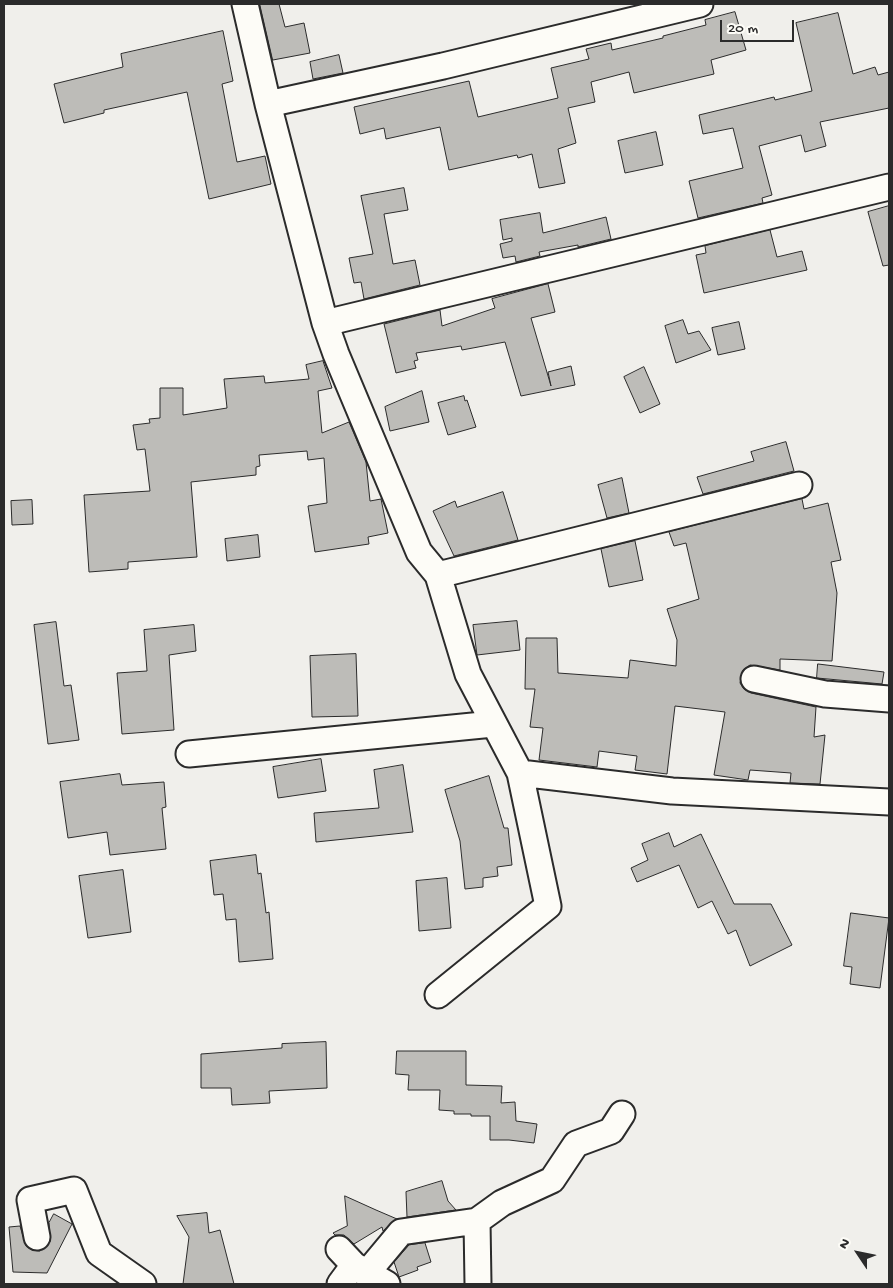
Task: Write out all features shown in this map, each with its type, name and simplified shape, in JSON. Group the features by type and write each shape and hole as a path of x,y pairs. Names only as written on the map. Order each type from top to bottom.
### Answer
{"street":[{"path":"245,4 268,104 326,323 336,354 419,552 438,575 468,674 520,773 548,906 438,995"},
{"path":"268,104 488,56 700,4"},
{"path":"326,323 889,186"},
{"path":"438,575 799,485"},
{"path":"754,679 825,694 889,699"},
{"path":"189,754 493,724"},
{"path":"520,773 672,791 889,802"},
{"path":"357,1271 401,1232 477,1221 502,1204 552,1180 576,1144 611,1131 622,1114"},
{"path":"37,1237 30,1200 74,1190 99,1253 143,1284"},
{"path":"477,1221 478,1284"}],"building":[{"path":"260,4 279,4 285,27 304,23 310,53 273,60"},
{"path":"735,12 746,50 711,60 714,74 634,93 629,72 591,82 595,102 568,108 576,143 558,149 565,183 539,188 532,154 518,158 517,155 449,170 440,127 386,139 384,128 360,134 354,107 469,81 478,117 558,98 551,68 589,59 586,49 611,43 612,50 663,38 663,36 706,25 705,20"},
{"path":"838,13 853,74 875,67 878,75 889,72 889,108 820,122 826,146 805,152 801,135 759,146 772,195 762,198 763,203 698,218 689,181 743,168 733,128 703,134 699,115 774,97 775,100 812,91 796,23"},
{"path":"223,31 233,81 222,84 237,162 265,156 271,184 209,199 187,92 104,110 104,113 64,123 54,84 123,67 121,54"},
{"path":"339,55 343,73 313,79 310,62"},
{"path":"656,132 663,165 625,173 618,141"},
{"path":"404,188 408,210 384,214 393,264 415,260 420,285 364,299 361,282 354,283 349,258 373,254 361,196"},
{"path":"889,206 889,265 883,266 868,212"},
{"path":"540,213 543,233 606,217 611,239 578,247 578,245 539,252 540,256 516,262 515,256 503,258 500,244 512,241 512,238 503,240 500,220"},
{"path":"770,230 777,257 802,251 807,270 704,293 696,255 706,253 705,246"},
{"path":"548,284 555,312 531,318 551,386 548,372 571,366 575,385 521,396 505,342 462,350 461,346 416,353 418,360 414,361 416,368 396,373 384,324 440,310 442,326 495,308 492,299"},
{"path":"683,320 688,334 699,331 711,350 676,363 665,326"},
{"path":"739,322 745,349 718,355 712,328"},
{"path":"323,361 332,388 318,391 322,433 349,422 366,462 370,501 381,499 388,533 368,537 369,544 315,552 308,506 327,503 324,458 308,460 307,451 259,455 260,466 256,467 256,475 191,482 197,557 128,562 128,569 89,572 84,495 150,491 145,449 137,450 133,425 150,423 149,419 160,418 160,388 183,388 183,415 227,408 224,379 264,376 265,383 309,379 306,365"},
{"path":"644,367 660,404 640,413 624,377"},
{"path":"422,391 429,422 390,431 385,407"},
{"path":"464,396 476,427 448,435 438,403"},
{"path":"786,442 794,471 703,494 697,477 754,461 751,452"},
{"path":"622,478 629,513 607,518 598,485"},
{"path":"503,492 518,540 454,556 433,511 455,501 457,507"},
{"path":"802,499 804,509 828,503 841,560 831,562 837,593 832,661 780,659 780,670 750,665 743,670 740,683 744,689 751,693 816,707 814,737 825,735 820,784 790,783 791,773 750,770 748,780 714,775 725,712 675,706 667,774 635,770 637,756 599,751 597,767 539,760 543,728 530,727 535,689 525,689 526,638 557,638 558,673 628,678 630,660 676,666 677,640 667,609 699,599 686,543 674,546 669,532"},
{"path":"32,500 33,524 12,525 11,501"},
{"path":"258,535 260,557 227,561 225,539"},
{"path":"635,541 643,580 609,587 601,549"},
{"path":"517,621 520,650 477,655 473,625"},
{"path":"56,622 64,686 71,685 79,740 48,744 34,625"},
{"path":"194,625 196,651 169,655 174,730 122,734 117,673 147,671 144,630"},
{"path":"356,654 358,716 312,717 310,656"},
{"path":"818,664 884,672 882,684 817,678"},
{"path":"321,759 326,791 278,798 273,767"},
{"path":"403,765 413,832 316,842 314,813 379,808 374,770"},
{"path":"120,774 122,785 164,782 166,807 162,808 166,849 110,855 107,832 68,838 60,782"},
{"path":"489,776 504,828 508,828 512,865 497,867 498,876 483,878 483,887 465,889 460,841 445,790"},
{"path":"669,833 674,847 701,834 734,904 771,904 792,945 750,966 736,930 728,934 712,901 698,908 679,865 637,882 631,868 648,860 642,844"},
{"path":"256,855 258,874 261,873 266,913 269,912 273,959 239,962 236,919 226,920 223,894 214,895 210,861"},
{"path":"123,870 131,932 88,938 79,876"},
{"path":"447,878 451,928 419,931 416,881"},
{"path":"851,913 889,918 880,988 850,984 852,967 844,966"},
{"path":"326,1042 327,1088 269,1091 270,1103 232,1105 231,1088 201,1088 201,1054 282,1048 282,1044"},
{"path":"397,1051 466,1051 466,1085 502,1086 501,1103 515,1102 516,1121 537,1124 534,1143 490,1140 490,1116 454,1114 454,1111 439,1110 440,1090 408,1090 409,1075 396,1074"},
{"path":"442,1181 448,1201 456,1210 407,1217 406,1192"},
{"path":"345,1196 397,1219 383,1231 382,1227 354,1244 344,1235 335,1235 333,1233 347,1226"},
{"path":"207,1213 209,1233 220,1230 234,1284 183,1284 189,1237 177,1216"},
{"path":"54,1214 72,1224 47,1273 13,1272 9,1227 20,1226 26,1246 32,1250 40,1251 50,1242 49,1223"},
{"path":"425,1243 431,1262 417,1267 418,1270 399,1277 394,1262 409,1245"}]}
